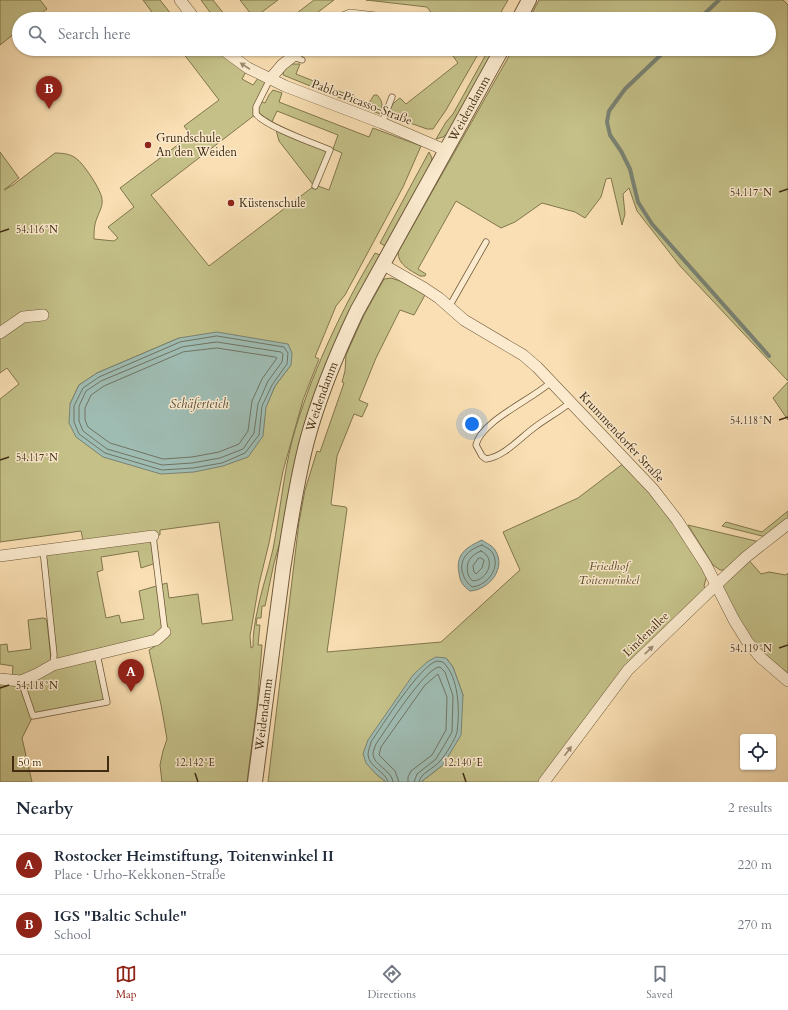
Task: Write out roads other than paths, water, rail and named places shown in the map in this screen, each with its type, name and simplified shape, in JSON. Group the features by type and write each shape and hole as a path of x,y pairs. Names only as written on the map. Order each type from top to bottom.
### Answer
{"street":[{"path":"180,0 189,12"},
{"path":"523,12 530,0"},
{"name":"Pablo-Picasso-Straße","path":"232,56 248,68 285,86 382,123 445,150"},
{"path":"270,79 282,65 297,56"},
{"name":"Weidendamm","path":"255,782 275,628 296,489 305,448 315,413 343,340 357,311 498,56"},
{"name":"Krummendorfer Straße","path":"382,264 424,288 439,298 464,320 523,355 551,381 654,489 678,520 706,565 734,620 748,641 760,657 788,681"},
{"path":"0,333 23,317 43,315"},
{"name":"Lindenallee","path":"544,782 628,670 717,584 788,524"},
{"path":"0,556 153,536"},
{"path":"0,679 21,681 53,666 156,640 165,632"}],"lane":[{"path":"270,79 256,107 256,114 260,119 330,150 315,186"},
{"path":"382,123 392,97"},
{"path":"449,307 486,242"},
{"path":"551,381 535,395 507,411 486,429 477,440 476,445 482,456 486,459 495,458 536,426 571,402"},
{"path":"153,536 165,632"},
{"path":"43,550 54,655 53,666"},
{"path":"21,681 34,716 107,702 97,654"}],"water":[{"name":"Schäferteich","path":"217,332 288,344 292,353 291,365 275,386 266,407 263,436 248,457 223,466 194,472 161,474 103,457 76,437 69,423 70,404 79,385 97,373 179,338"},
{"path":"482,540 495,550 499,564 494,577 484,587 470,591 460,579 458,566 459,561 463,552"},
{"path":"436,657 446,658 453,667 463,695 461,735 443,765 421,782 386,782 366,763 363,754 368,740 413,675 427,662"}],"waterway":[{"path":"706,12 719,0"},
{"path":"660,56 625,89 609,111 607,122 610,135 621,151 630,169 638,202 652,224 769,356"}],"place":[{"name":"IGS \"Baltic Schule\"","path":"49,109"},
{"name":"Grundschule An den Weiden","path":"148,145"},
{"name":"Küstenschule","path":"231,203"},
{"name":"Rostocker Heimstiftung, Toitenwinkel II","path":"131,692"}],"park label":[{"name":"Friedhof Toitenwinkel","path":"609,573"}]}
